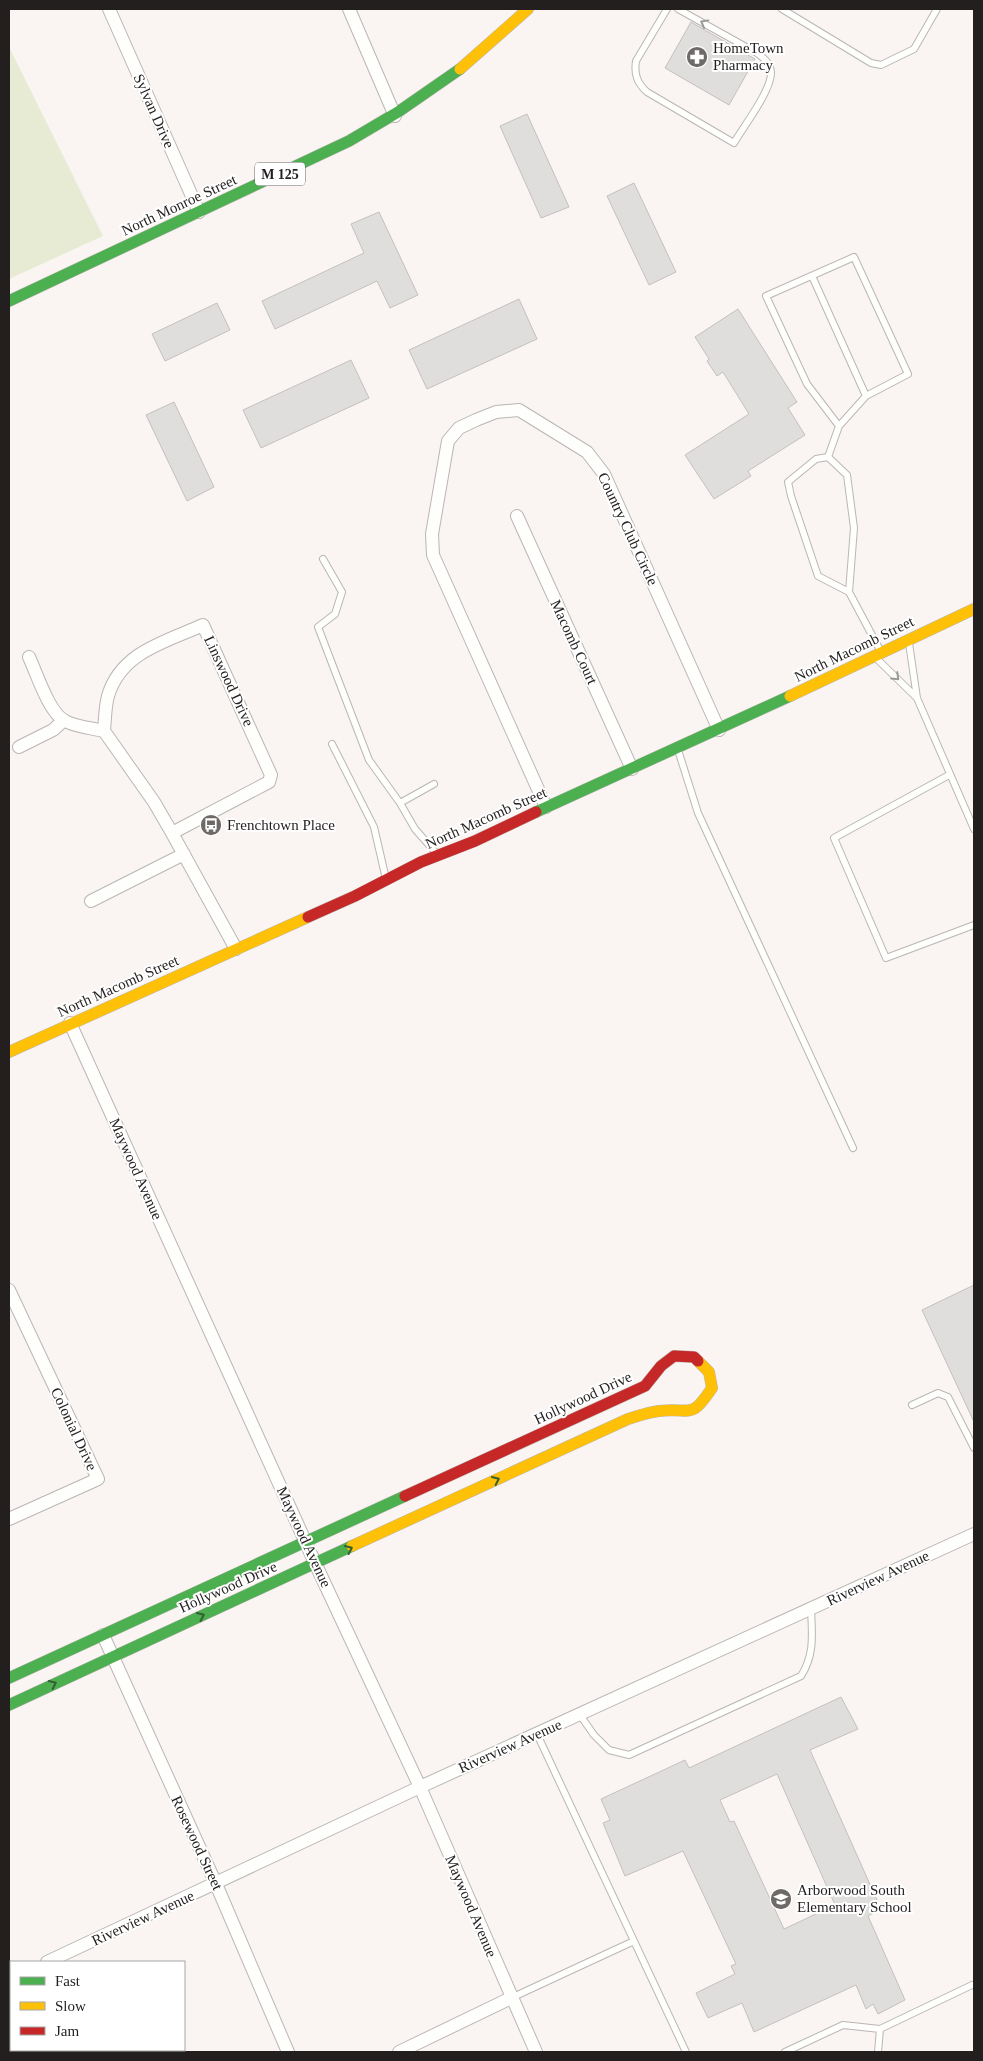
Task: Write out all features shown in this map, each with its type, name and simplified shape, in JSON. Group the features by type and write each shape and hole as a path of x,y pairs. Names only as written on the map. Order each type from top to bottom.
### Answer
{"street":[{"name":"Sylvan Drive","path":"109,9 199,212"},
{"path":"349,9 395,116"},
{"name":"North Monroe Street","path":"9,301 349,141 395,116 468,64 528,9"},
{"name":"Country Club Circle","path":"546,807 433,555 432,534 448,441 459,428 476,420 496,412 519,410 587,452 604,474 718,730"},
{"name":"Macomb Court","path":"516,516 632,769"},
{"name":"North Macomb Street","path":"10,1049 355,896 438,855 475,841 718,730 974,609"},
{"name":"Linswood Drive","path":"104,731 108,697 115,680 126,664 140,653 203,625 272,775 270,782 172,833"},
{"path":"29,657 54,712 64,720 104,731 172,833 236,949"},
{"path":"19,747 53,730 64,720"},
{"path":"91,902 184,854"},
{"name":"Maywood Avenue","path":"70,1023 316,1564 420,1787 536,2052"},
{"name":"Colonial Drive","path":"9,1290 98,1479 9,1518"},
{"name":"Hollywood Drive","path":"9,1678 645,1386 661,1366 674,1356 694,1357 709,1372 712,1388 700,1407 685,1412 659,1411 628,1419 9,1705"},
{"name":"Riverview Avenue","path":"49,1961 420,1787 974,1534"},
{"name":"Rosewood Street","path":"103,1635 216,1884 288,2052"},
{"path":"399,2052 511,1998"}],"lane":[{"path":"667,9 636,61 634,70 639,85 646,92 734,142 768,87 771,73 768,62 758,53 678,9"},
{"path":"782,9 871,63 880,65 914,49 937,9"},
{"path":"828,457 839,426 866,396 908,374 854,257 766,296 807,384 839,426"},
{"path":"812,276 866,396"},
{"path":"828,457 847,475 854,528 849,592 878,654 917,698"},
{"path":"828,457 816,459 788,482 790,496 818,576 849,592"},
{"path":"323,560 342,592 335,614 318,626 369,760 400,803 415,829 438,855"},
{"path":"908,639 917,698 974,829"},
{"path":"332,744 374,827 386,880"},
{"path":"677,748 698,813 853,1148"},
{"path":"949,775 834,838 886,958 974,925"},
{"path":"400,803 434,784"},
{"path":"912,1404 938,1393 948,1397 974,1448"},
{"path":"580,1715 594,1735 609,1750 629,1755 638,1751 801,1676 809,1663 812,1637 811,1609"},
{"path":"537,1734 686,2052"},
{"path":"511,1998 634,1941"},
{"path":"785,2052 843,2025 880,2029 972,1985"},
{"path":"878,2052 880,2029"}],"green space":[{"path":"9,47 103,236 9,279"}],"building":[{"path":"691,22 755,59 729,105 665,68"},
{"path":"527,114 569,207 541,218 500,126"},
{"path":"634,183 676,272 649,285 607,196"},
{"path":"379,212 418,295 390,308 377,281 275,329 262,301 364,253 351,224"},
{"path":"519,299 537,339 427,389 409,350"},
{"path":"217,303 230,330 165,361 152,334"},
{"path":"738,309 797,402 788,408 805,435 748,471 751,476 714,499 685,455 749,414 723,372 717,376 695,337"},
{"path":"351,360 369,398 261,448 243,410"},
{"path":"174,402 214,487 187,501 146,415"},
{"path":"974,1285 974,1422 922,1310"},
{"path":"841,1697 858,1729 810,1750 881,1909 868,1916 905,2000 878,2014 873,2004 866,2009 856,1985 754,2032 742,2003 708,2018 696,1993 735,1974 731,1966 736,1964 683,1851 625,1876 603,1823 610,1820 601,1799 685,1760 689,1768","holes":["777,1774 835,1905 784,1929 734,1821 730,1822 720,1800"]}],"traffic: fast":[{"path":"9,301 349,141 398,112 460,69"},
{"path":"536,812 790,696"},
{"path":"9,1678 405,1496"},
{"path":"9,1705 352,1546"}],"traffic: slow":[{"path":"460,69 528,9"},
{"path":"790,696 974,609"},
{"path":"9,1052 308,917"},
{"path":"352,1546 628,1419 655,1412 694,1409 712,1388 709,1372 698,1361"}],"traffic: jam":[{"path":"308,917 355,896 421,862 475,841 536,812"},
{"path":"405,1496 645,1386 661,1366 674,1356 694,1357 698,1361"}],"place":[{"name":"HomeTown Pharmacy","path":"697,57"},
{"name":"Frenchtown Place","path":"211,825"},
{"name":"Arborwood South Elementary School","path":"781,1899"}]}
